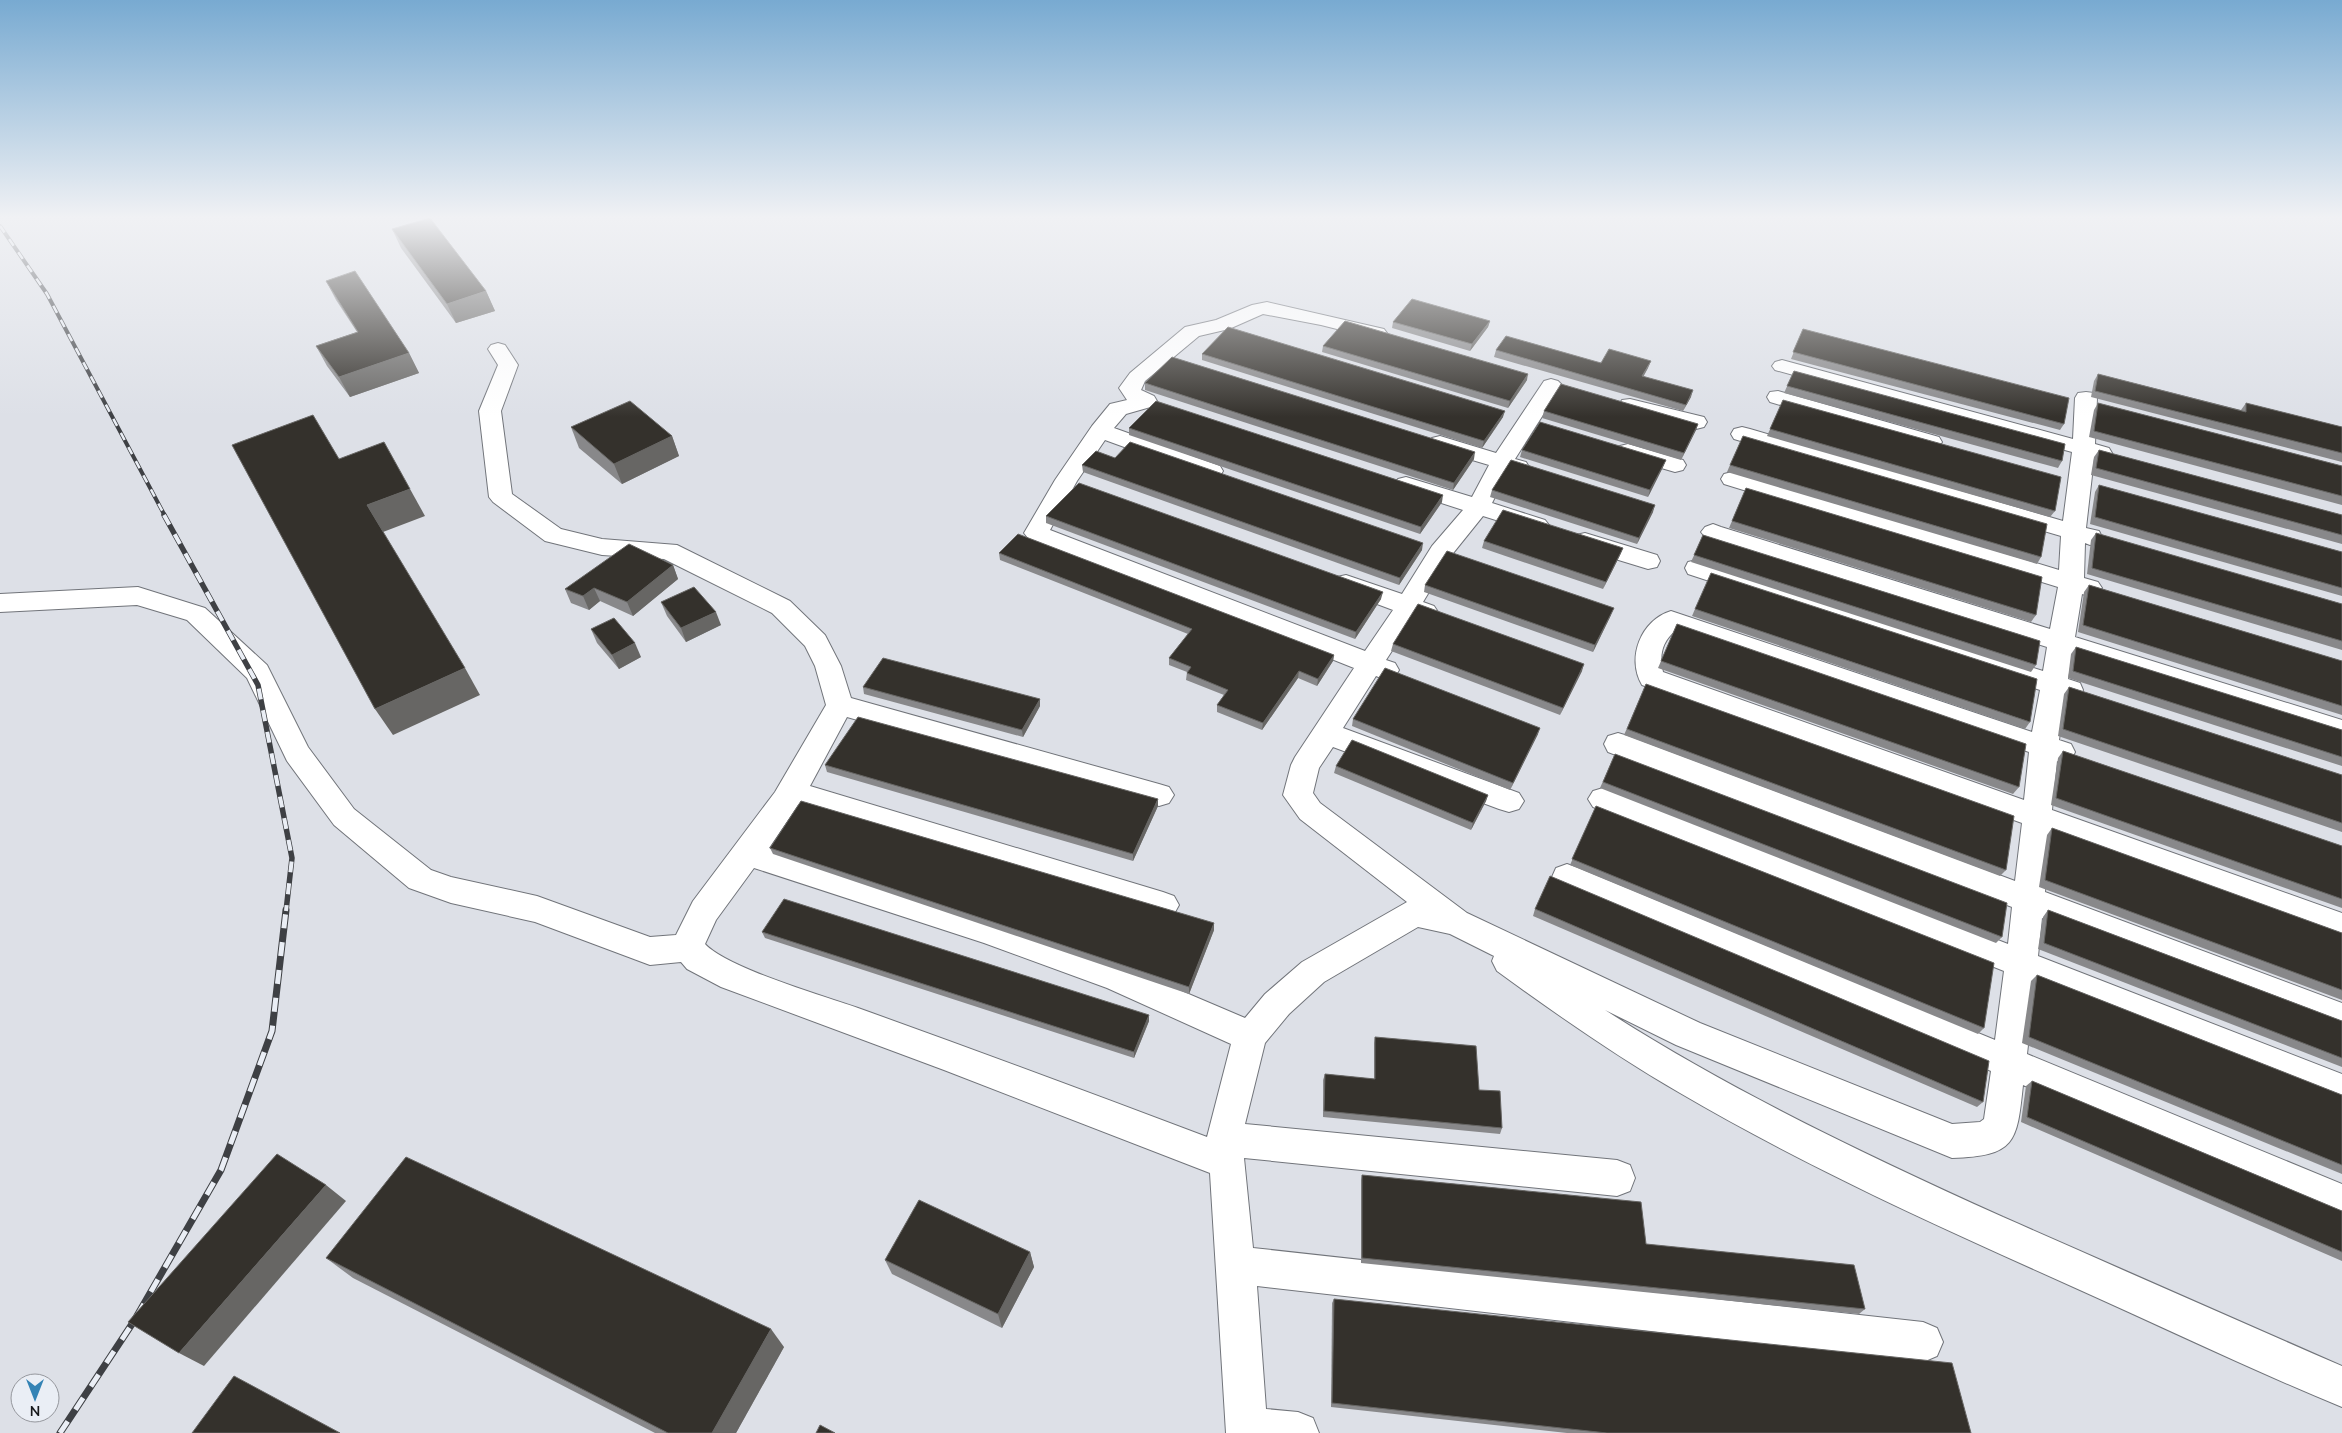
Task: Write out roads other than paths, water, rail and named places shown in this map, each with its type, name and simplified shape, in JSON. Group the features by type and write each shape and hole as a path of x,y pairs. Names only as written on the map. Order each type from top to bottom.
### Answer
{"lane":[{"path":"1396,338 1321,319 1292,315 1267,308 1259,309 1222,325 1192,330 1171,361 1137,377 1130,388 1132,394 1156,404 1118,409 1100,431 1075,484 1036,533 1405,677"},
{"path":"1222,325 1246,334"},
{"path":"498,349 508,365 490,410 501,497 553,535 602,547 668,551 710,570 780,607 816,641 828,666 840,705 819,747 748,854 691,933 688,948"},
{"path":"1782,366 2122,458"},
{"path":"1552,384 1526,422 1478,506 1431,548 1408,606 1368,664 1325,732 1319,746 1304,765 1298,795 1310,811 1520,970 1596,1022 1747,1113 1837,1160 1921,1199 2342,1387"},
{"path":"1778,397 1948,447"},
{"path":"1609,400 1696,422"},
{"path":"1298,1433 1246,1430 1236,1265 1225,1151 1250,1036 1277,1004 1313,972 1415,913 1456,922 1688,1034 1952,1141 1979,1140 1995,1135 2002,1126 2029,899 2044,746 2060,640 2071,583 2073,532 2084,448 2085,402"},
{"path":"1100,431 1229,476"},
{"path":"1742,434 2111,543"},
{"path":"1417,436 1540,473"},
{"path":"1610,446 1675,464"},
{"path":"1383,476 1648,561"},
{"path":"1732,479 2109,594"},
{"path":"1712,532 2342,730"},
{"path":"1431,548 1468,561"},
{"path":"1697,568 2091,697"},
{"path":"1325,575 1445,619"},
{"path":"0,603 138,596 196,614 258,672 298,753 344,817 420,878 451,890 537,909 650,951 688,948 698,958 732,977 949,1056 1225,1151 1617,1178"},
{"path":"2081,759 1671,620 1659,630 1648,648 1647,662 1651,678 2342,926"},
{"path":"840,705 1159,796"},
{"path":"1325,732 1509,801"},
{"path":"1618,744 2342,1018"},
{"path":"790,791 1162,905"},
{"path":"1603,800 2342,1090"},
{"path":"748,854 988,931 1063,958 1118,978 1250,1036"},
{"path":"1567,877 2342,1202"},
{"path":"1236,1265 1923,1342"}],"railway":[{"path":"39,283 165,516"},
{"path":"164,515 258,685 292,858 286,911"},
{"path":"60,1433 134,1321 221,1170 272,1031 286,910"}]}
